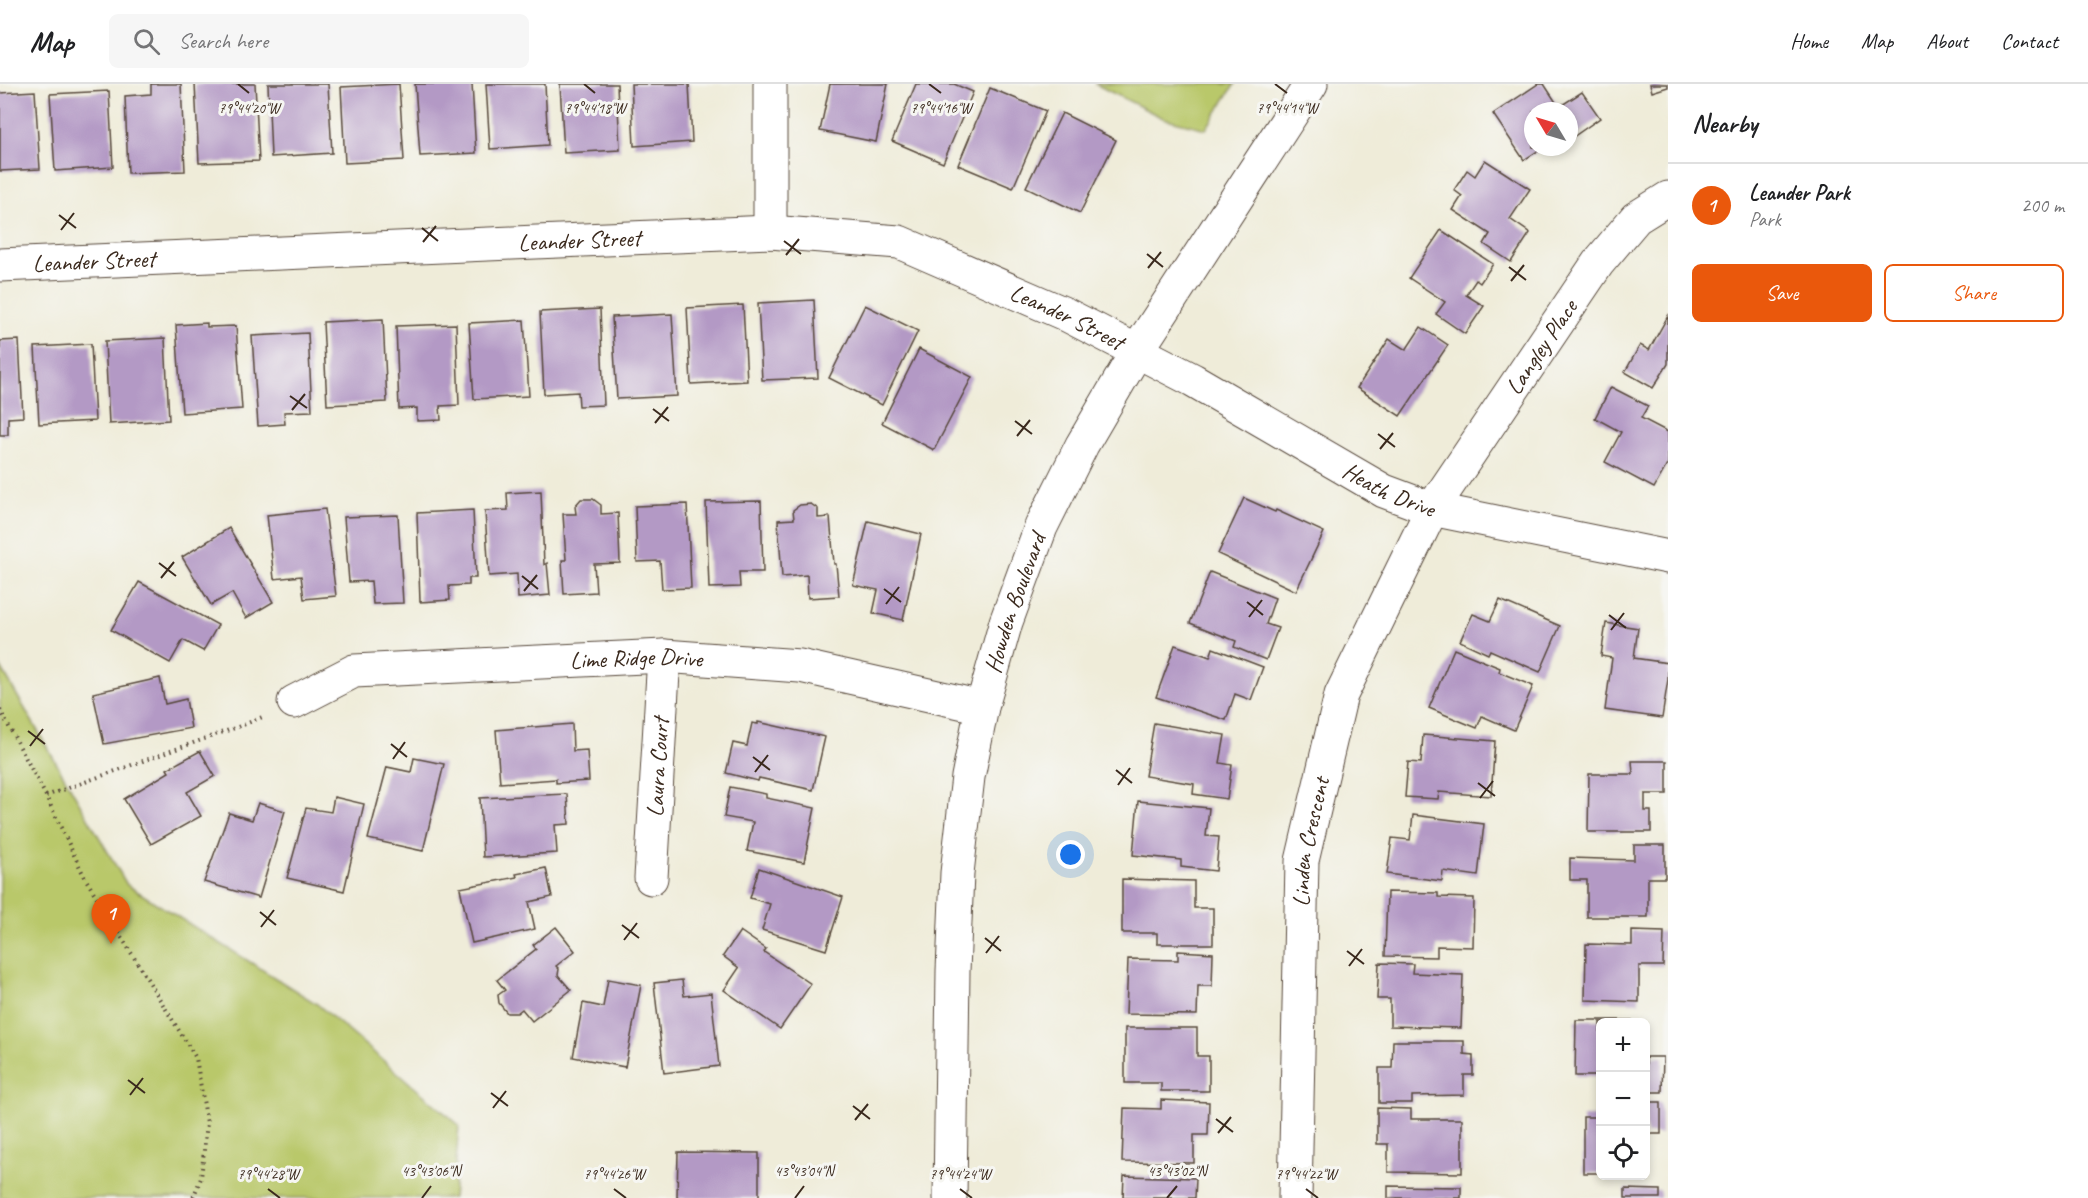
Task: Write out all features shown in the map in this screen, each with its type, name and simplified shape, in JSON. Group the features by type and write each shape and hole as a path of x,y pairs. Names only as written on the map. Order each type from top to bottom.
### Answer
{"street":[{"path":"770,84 770,232"},
{"name":"Howden Boulevard","path":"950,1198 953,971 957,873 968,777 982,707 1006,622 1041,527 1082,445 1137,351 1311,84"},
{"name":"Langley Place","path":"1432,509 1598,263 1636,219 1668,198"},
{"name":"Leander Street","path":"0,265 770,232 899,242 1065,314 1137,351"},
{"name":"Heath Drive","path":"1137,351 1203,385 1384,491 1432,509 1668,557"},
{"name":"Linden Crescent","path":"1295,1198 1302,861 1341,695 1432,509"},
{"name":"Lime Ridge Drive","path":"294,702 354,671 664,656 800,666 982,707"},
{"name":"Laura Court","path":"651,878 664,656"}],"path":[{"path":"46,796 243,725 294,702"},
{"path":"0,710 46,796 85,878 196,1058 207,1123 201,1178 194,1198"}],"green space":[{"path":"1095,84 1235,84 1206,129 1163,118"},
{"path":"0,666 127,885 317,1004 459,1125 453,1198 0,1198"}],"building":[{"path":"151,84 181,84 185,171 128,173 125,96 151,94"},
{"path":"195,84 255,84 259,161 199,163"},
{"path":"268,84 328,84 332,153 271,157"},
{"path":"399,84 404,160 345,163 341,87"},
{"path":"415,84 472,84 476,153 420,156"},
{"path":"486,84 545,84 548,145 490,149"},
{"path":"560,84 617,84 620,150 564,153"},
{"path":"631,84 689,84 692,142 634,146"},
{"path":"830,84 888,84 876,142 820,131"},
{"path":"916,84 954,84 973,92 943,163 892,141"},
{"path":"1538,84 1544,84 1556,102 1524,102 1524,156 1530,156 1524,160 1493,114"},
{"path":"1650,84 1668,84 1668,87 1652,92"},
{"path":"990,88 1046,111 1013,188 958,165"},
{"path":"35,91 40,169 0,171 0,93"},
{"path":"109,91 113,167 55,171 50,94"},
{"path":"1582,92 1600,118 1578,133 1578,102 1567,102"},
{"path":"1062,113 1116,140 1080,213 1026,187"},
{"path":"1485,160 1530,189 1510,219 1530,233 1511,262 1484,244 1490,234 1453,210 1462,196 1454,190 1467,170 1475,176"},
{"path":"1441,230 1493,264 1480,283 1476,280 1466,295 1484,306 1465,334 1436,314 1445,302 1409,278"},
{"path":"814,300 818,378 762,380 758,303"},
{"path":"743,305 747,381 691,384 687,308"},
{"path":"865,305 918,331 882,405 829,378"},
{"path":"600,309 604,405 579,406 578,392 544,394 540,312"},
{"path":"672,314 677,396 617,399 612,317"},
{"path":"1668,316 1668,364 1653,388 1625,372 1640,345 1649,350"},
{"path":"383,319 387,402 327,405 323,322"},
{"path":"524,320 529,396 474,399 469,323"},
{"path":"207,323 207,327 236,326 242,409 182,413 176,325"},
{"path":"456,324 459,405 440,406 441,420 417,421 417,408 399,409 396,326"},
{"path":"1421,327 1448,345 1400,416 1357,388 1389,339 1406,350"},
{"path":"308,333 312,411 284,412 285,424 258,426 252,336"},
{"path":"165,338 169,420 109,424 105,341"},
{"path":"19,340 23,417 8,418 8,435 0,435 0,341"},
{"path":"91,344 95,421 39,424 35,347"},
{"path":"919,349 972,377 934,450 882,423"},
{"path":"1611,387 1648,406 1641,418 1668,432 1668,463 1654,488 1605,462 1621,432 1595,418"},
{"path":"541,491 544,565 547,563 550,595 518,598 517,574 489,576 485,511 508,510 507,493"},
{"path":"1244,498 1324,532 1296,591 1218,554"},
{"path":"581,499 593,499 601,505 601,514 618,513 620,563 594,564 596,592 564,594 562,560 566,560 563,514 576,514 575,506"},
{"path":"761,501 763,572 739,572 740,587 709,588 706,502"},
{"path":"687,504 691,588 662,589 660,561 637,562 635,506"},
{"path":"811,504 818,509 818,518 830,517 839,596 808,598 807,575 782,577 778,520 794,519 793,510 800,505"},
{"path":"325,509 336,596 304,599 301,576 274,579 267,515"},
{"path":"473,510 476,578 469,578 469,585 449,586 450,600 420,602 417,513"},
{"path":"398,515 403,603 373,604 371,581 349,582 344,517"},
{"path":"868,521 921,534 903,620 873,613 878,590 853,585"},
{"path":"229,528 273,602 246,618 232,593 211,605 182,557"},
{"path":"1210,572 1275,598 1266,624 1278,628 1266,660 1234,647 1236,641 1190,623"},
{"path":"139,582 218,625 203,651 183,640 170,663 111,630"},
{"path":"1500,600 1560,626 1540,672 1490,650 1488,654 1460,641 1473,614 1490,621"},
{"path":"1606,623 1638,628 1634,658 1668,663 1662,718 1605,710 1612,658 1601,656"},
{"path":"1175,645 1210,657 1213,648 1263,667 1251,700 1235,694 1226,720 1156,697"},
{"path":"1454,649 1500,668 1499,672 1533,686 1514,730 1482,716 1477,728 1429,708"},
{"path":"160,678 165,704 186,699 191,728 104,744 93,693"},
{"path":"758,722 825,737 813,790 726,773 733,743 747,746 752,723 758,724"},
{"path":"1154,723 1225,735 1220,763 1232,765 1227,799 1193,794 1194,784 1145,776"},
{"path":"572,724 573,751 587,750 589,781 556,783 556,779 500,783 496,730"},
{"path":"1423,735 1495,741 1491,796 1439,792 1438,799 1405,797 1408,762 1421,763"},
{"path":"200,751 215,776 187,792 201,816 151,844 124,799 169,772 167,769"},
{"path":"414,758 444,764 423,851 368,839 387,767 411,772"},
{"path":"1632,761 1667,761 1667,794 1645,794 1645,811 1651,811 1651,832 1588,832 1589,774 1633,774"},
{"path":"730,787 766,794 766,798 815,808 804,862 747,851 753,822 724,817"},
{"path":"567,794 569,824 555,825 557,853 483,857 480,798"},
{"path":"334,797 364,804 344,891 287,878 306,808 331,812"},
{"path":"1138,801 1209,808 1206,836 1219,837 1216,871 1181,867 1181,860 1133,855"},
{"path":"258,803 285,811 259,898 204,882 229,813 252,820"},
{"path":"1413,815 1484,824 1478,876 1443,871 1442,881 1387,874 1392,838 1410,840"},
{"path":"1634,845 1665,845 1665,878 1648,878 1648,917 1587,917 1587,880 1570,880 1570,858 1634,860"},
{"path":"546,868 552,897 529,902 535,929 472,943 460,888 517,877 516,874"},
{"path":"759,868 843,897 826,950 762,930 770,904 750,898"},
{"path":"1122,879 1194,881 1194,908 1213,908 1213,944 1157,944 1157,933 1122,933"},
{"path":"1387,892 1438,893 1438,897 1474,898 1473,947 1437,946 1437,957 1385,956"},
{"path":"556,927 575,951 556,966 559,969 558,975 571,990 532,1021 522,1009 517,1013 507,1013 499,1003 498,995 505,990 497,980 536,949 533,945"},
{"path":"740,931 766,949 764,952 811,984 780,1029 724,990 739,968 723,956"},
{"path":"1632,931 1664,932 1663,966 1639,966 1639,1002 1585,1000 1586,944 1632,945"},
{"path":"1178,951 1213,953 1212,986 1198,986 1197,1015 1126,1014 1128,959 1178,960"},
{"path":"1379,963 1413,964 1412,973 1463,975 1461,1028 1390,1026 1390,999 1377,999"},
{"path":"608,979 641,985 625,1067 573,1057 583,1003 603,1007"},
{"path":"682,980 684,996 711,993 719,1066 664,1073 654,983"},
{"path":"1576,1020 1596,1020 1596,1076 1575,1076"},
{"path":"1125,1028 1197,1028 1197,1056 1209,1056 1209,1091 1161,1091 1161,1083 1125,1083"},
{"path":"1393,1041 1464,1041 1464,1054 1473,1055 1473,1075 1464,1075 1464,1095 1412,1096 1412,1103 1379,1103 1379,1068 1392,1068"},
{"path":"1650,1057 1663,1057 1662,1092 1650,1092"},
{"path":"1161,1100 1209,1102 1208,1135 1194,1135 1194,1163 1122,1162 1124,1108 1161,1109"},
{"path":"1650,1102 1661,1102 1661,1134 1650,1134"},
{"path":"1377,1108 1411,1109 1411,1119 1462,1119 1462,1173 1388,1172 1388,1144 1377,1144"},
{"path":"1583,1117 1596,1117 1596,1173 1583,1173"},
{"path":"678,1152 759,1153 759,1198 677,1198"},
{"path":"1124,1176 1196,1178 1195,1198 1123,1198"},
{"path":"1388,1186 1461,1187 1461,1198 1388,1198"},
{"path":"1625,1189 1660,1190 1660,1198 1625,1198"}],"place":[{"name":"Leander Park","path":"111,944"}]}
